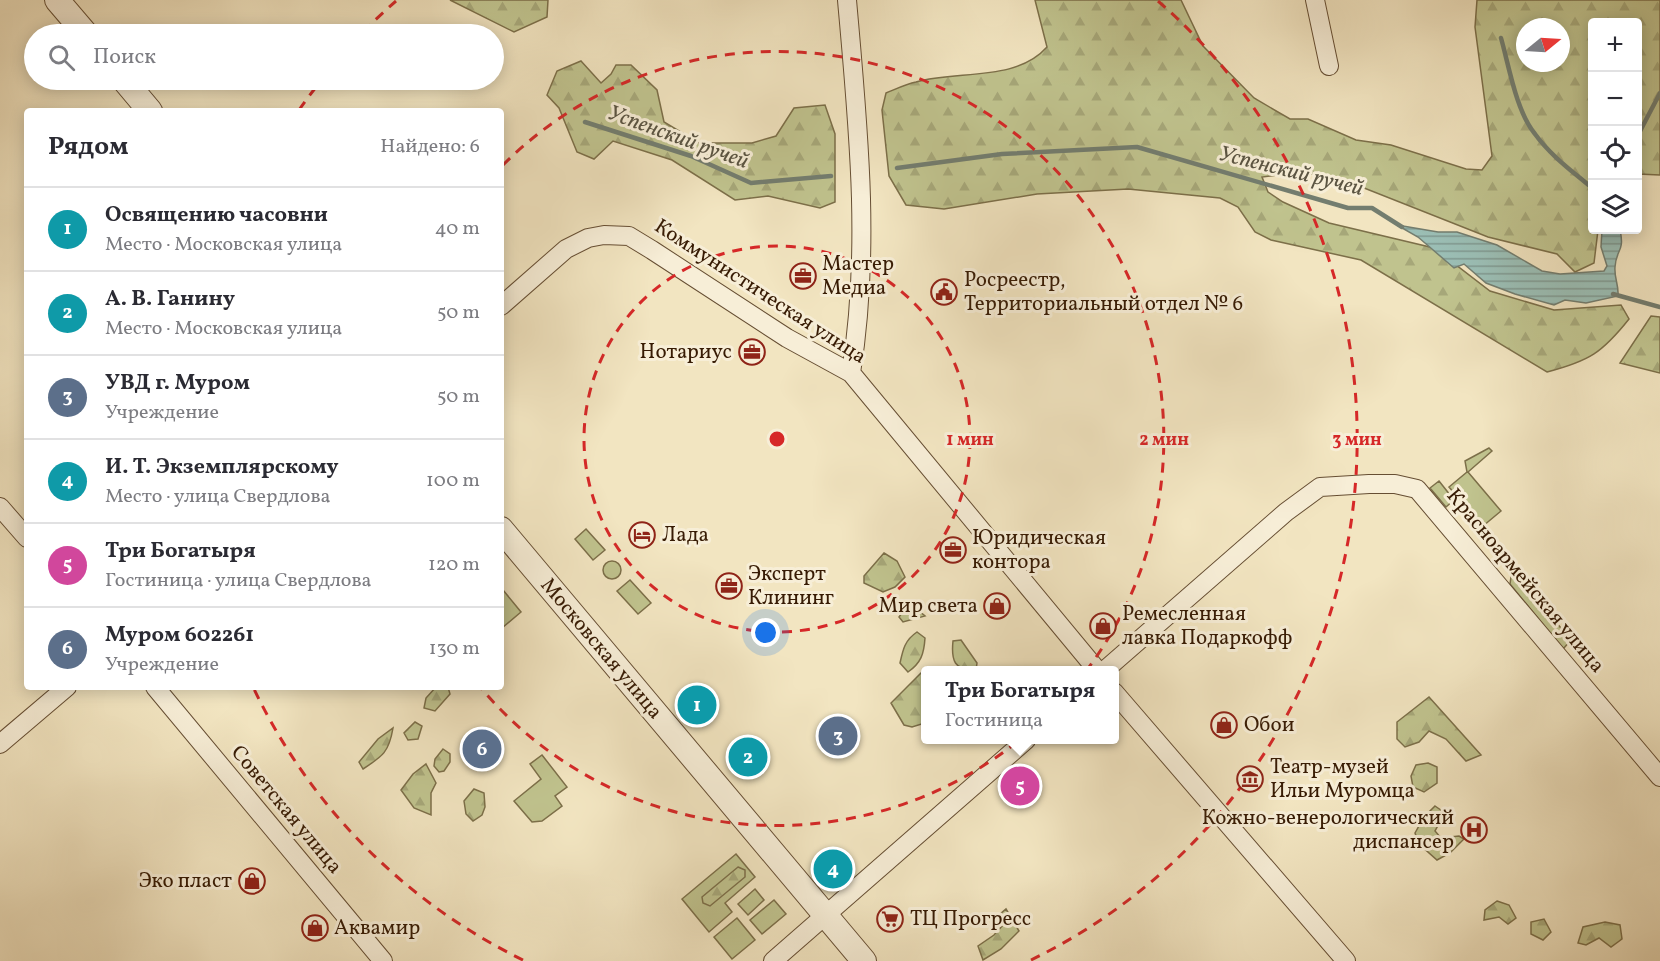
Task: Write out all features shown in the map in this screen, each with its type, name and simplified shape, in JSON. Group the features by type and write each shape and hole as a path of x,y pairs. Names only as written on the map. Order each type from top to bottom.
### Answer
{"street":[{"path":"57,0 77,24"},
{"path":"847,0 859,133 863,236 860,315 851,373"},
{"path":"1315,0 1329,66"},
{"path":"132,90 147,108"},
{"name":"Коммунистическая улица","path":"504,303 566,249 588,238 604,235 629,236 787,338 851,373 1094,666"},
{"name":"Красноармейская улица","path":"1110,666 1286,512 1320,487 1378,484 1417,489 1660,777"},
{"path":"0,507 24,535"},
{"name":"Московская улица","path":"504,533 864,961"},
{"path":"0,744 63,690"},
{"name":"Советская улица","path":"157,690 383,961"},
{"path":"1119,698 1346,961"},
{"path":"772,961 1021,744"}],"green space":[{"path":"450,0 548,0 547,17 514,32 504,27 504,24 498,24"},
{"path":"1035,0 1181,0 1203,46 1254,98 1290,119 1308,119 1356,140 1391,145 1466,169 1482,170 1492,156 1475,27 1477,0 1660,0 1660,175 1642,174 1642,18 1588,18 1588,234 1598,234 1594,263 1575,272 1557,254 1488,237 1354,184 1302,172 1262,177 1268,192 1283,202 1329,223 1434,248 1490,291 1554,310 1621,305 1629,319 1611,340 1594,354 1574,364 1547,372 1361,260 1271,240 1255,232 1238,207 1220,198 1128,189 1037,194 944,209 906,205 889,176 882,110 886,93 932,78 1003,70 1019,66 1034,58 1047,47"},
{"path":"581,61 601,83 611,74 616,65 631,65 657,90 664,122 699,143 752,143 776,136 794,108 825,105 835,134 835,202 820,208 768,196 735,200 672,160 613,141 594,159 577,152 559,108 547,95 557,71"},
{"path":"1651,316 1660,317 1660,373 1620,363"},
{"path":"1489,448 1492,451 1468,472 1501,511 1483,526 1449,487 1467,472 1465,461"},
{"path":"1439,481 1454,500 1446,507 1430,488"},
{"path":"586,529 605,550 593,560 575,539"},
{"path":"884,553 897,561 905,577 895,587 883,592 864,583 864,576"},
{"path":"612,561 618,564 621,570 618,576 612,579 606,576 603,570 606,564"},
{"path":"1512,570 1571,640 1563,649 1510,584"},
{"path":"630,580 651,603 638,614 617,591"},
{"path":"504,591 521,612 504,626"},
{"path":"913,606 925,616 903,622 899,617 904,610"},
{"path":"917,632 925,638 924,649 919,662 908,672 900,663 901,658 907,642"},
{"path":"961,640 977,663 977,666 959,666 955,663 953,641"},
{"path":"921,673 921,724 912,727 904,725 891,703"},
{"path":"433,690 449,690 450,694 435,711 424,708 426,698"},
{"path":"1429,697 1481,755 1466,761 1446,739 1429,731 1419,742 1405,747 1397,739 1397,722"},
{"path":"415,722 422,726 418,739 408,740 404,733"},
{"path":"393,728 384,753 363,769 359,762 378,739"},
{"path":"443,749 450,754 450,762 444,771 439,772 434,766 435,759"},
{"path":"542,755 567,787 555,796 562,806 542,821 532,822 514,801 541,779 530,764"},
{"path":"1428,763 1437,767 1437,783 1424,792 1413,787 1411,776 1416,765"},
{"path":"426,764 436,783 431,793 431,815 414,808 401,790 413,774"},
{"path":"474,789 484,793 485,807 482,815 473,821 466,814 464,801"},
{"path":"1435,806 1445,813 1435,831 1441,838 1459,836 1464,839 1450,853 1437,860 1419,844 1415,833 1424,817"},
{"path":"736,854 755,877 725,903 732,912 709,932 682,899"},
{"path":"738,867 745,870 745,877 710,906 703,903 702,897"},
{"path":"755,889 764,900 748,915 738,904"},
{"path":"774,900 786,914 762,934 750,920"},
{"path":"1497,901 1509,905 1516,918 1508,924 1499,917 1484,920 1485,910"},
{"path":"1006,909 1019,931 1001,949 983,960 978,946 994,935 1003,925 999,915"},
{"path":"737,918 755,940 732,959 714,937"},
{"path":"1544,919 1551,932 1543,940 1531,934 1531,922"},
{"path":"1605,922 1620,925 1622,939 1611,947 1599,938 1586,945 1578,943 1583,927"}],"water":[{"path":"1397,225 1438,232 1457,232 1497,245 1542,271 1560,274 1604,271 1607,266 1601,247 1602,234 1620,234 1621,247 1615,267 1618,296 1586,303 1565,300 1554,305 1515,294 1486,283 1464,264 1454,268 1418,237"}],"waterway":[{"path":"1501,38 1518,101 1528,124 1548,149 1588,185"},
{"path":"1642,127 1660,93"},
{"name":"Успенский ручей","path":"585,122 691,156 751,183 831,176"},
{"name":"Успенский ручей","path":"897,168 1002,154 1137,147 1348,208 1372,208 1402,227"},
{"name":"Успенский ручей","path":"1613,294 1660,307"}],"place":[{"name":"Мастер Медиа","path":"803,276"},
{"name":"Росреестр, Территориальный отдел № 6","path":"944,292"},
{"name":"Нотариус","path":"752,352"},
{"name":"Лада","path":"642,535"},
{"name":"Юридическая контора","path":"953,550"},
{"name":"Эксперт Клининг","path":"729,586"},
{"name":"Мир света","path":"997,606"},
{"name":"Ремесленная лавка Подаркофф","path":"1103,626"},
{"name":"Освящению часовни","path":"697,705"},
{"name":"Обои","path":"1224,725"},
{"name":"УВД г. Муром","path":"838,736"},
{"name":"Муром 602261","path":"482,749"},
{"name":"А. В. Ганину","path":"748,757"},
{"name":"Театр-музей Ильи Муромца","path":"1250,779"},
{"name":"Три Богатыря","path":"1020,786"},
{"name":"Кожно-венерологический диспансер","path":"1474,830"},
{"name":"И. Т. Экземплярскому","path":"833,869"},
{"name":"Эко пласт","path":"252,881"},
{"name":"ТЦ Прогресс","path":"890,919"},
{"name":"Аквамир","path":"315,928"}]}
